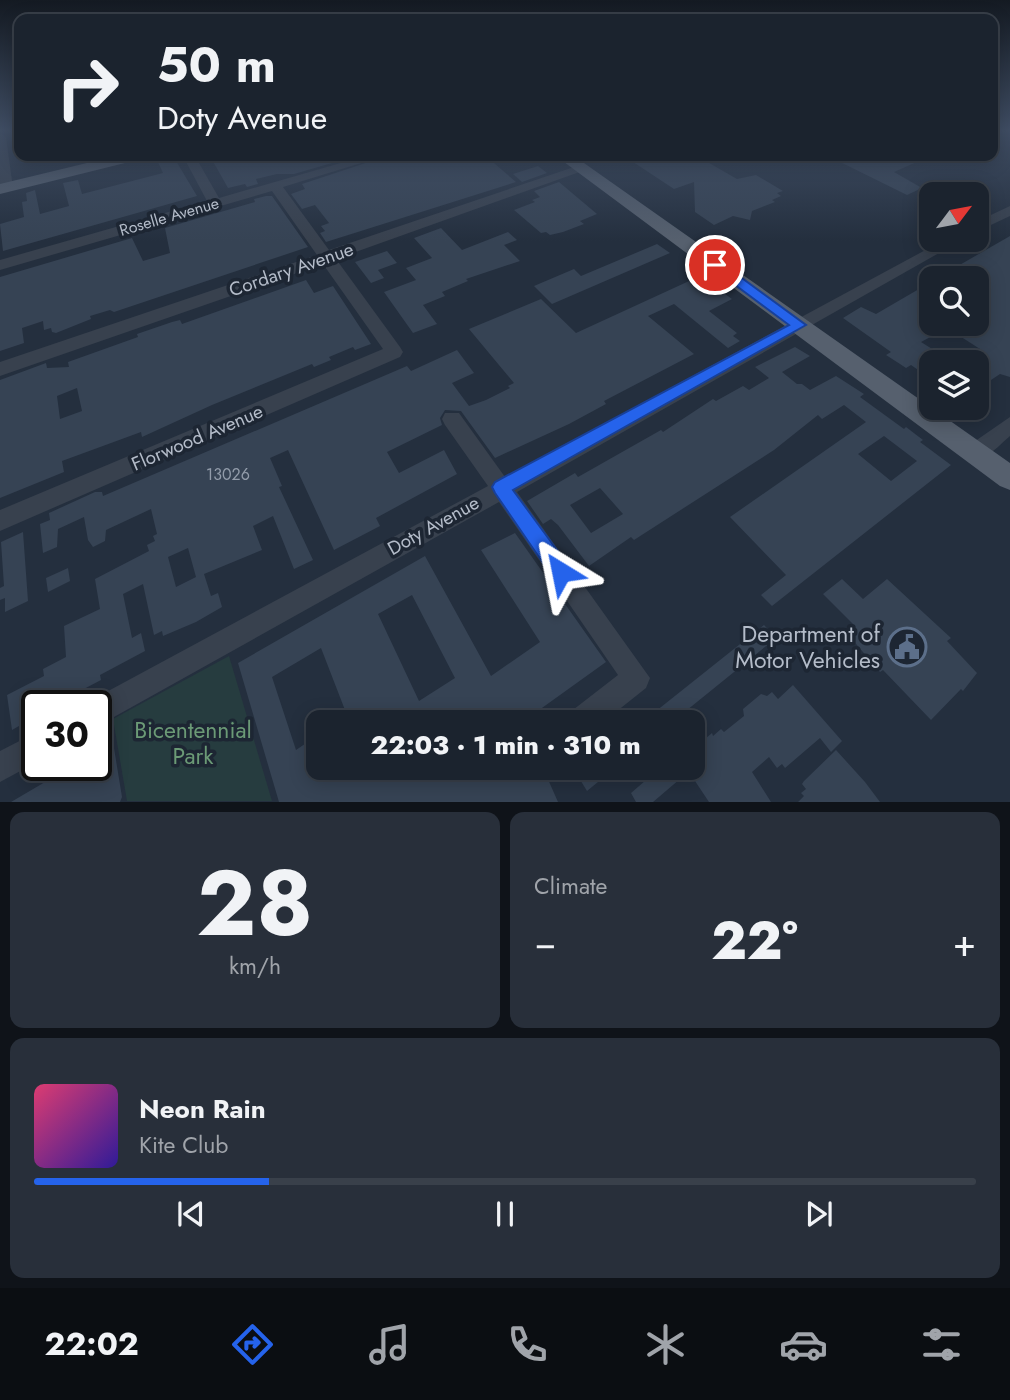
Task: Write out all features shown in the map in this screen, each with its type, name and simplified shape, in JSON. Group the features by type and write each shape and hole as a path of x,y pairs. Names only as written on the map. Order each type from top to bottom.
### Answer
{"main road":[{"path":"3,189 93,166"},
{"path":"578,166 1010,478"}],"street":[{"path":"2,166 3,189"},
{"path":"195,166 215,203"},
{"name":"Roselle Avenue","path":"0,265 341,166"},
{"name":"Cordary Avenue","path":"0,369 582,169"},
{"path":"275,185 327,257"},
{"path":"989,221 1010,210"},
{"path":"993,219 1010,228"},
{"name":"Doty Avenue","path":"112,704 501,487 933,252"},
{"name":"Florwood Avenue","path":"0,521 394,352 327,257"},
{"path":"452,419 636,678 595,710"},
{"path":"975,452 1010,425"},
{"path":"0,767 21,755"}],"green space":[{"name":"Bicentennial Park","path":"229,656 272,801 127,801 113,719"}],"building":[{"path":"160,166 179,166 197,196 3,251 0,224 24,217 22,202 27,201 26,193 35,190 40,214 69,206 63,183 78,180 82,194 163,173"},
{"path":"216,166 320,166 294,174 277,174 256,179 258,184 247,187 245,184 228,188"},
{"path":"355,166 498,166 516,182 326,242 320,233 325,231 321,226 329,223 315,205 302,209 291,194 305,189 302,184"},
{"path":"537,166 547,173 522,182 513,174"},
{"path":"640,166 715,166 737,179 756,175 783,191 777,193 781,196 772,200 775,202 752,211 750,220 733,216 714,225 695,212 694,182 674,189"},
{"path":"849,166 907,166 894,172 919,186 919,189 907,195"},
{"path":"559,182 597,214 580,221 584,224 563,232 550,235 541,233 514,210 535,202 532,200 540,197 534,191"},
{"path":"272,196 308,247 114,312 110,310 90,316 91,319 56,333 52,332 51,328 44,330 43,321 22,328 24,343 0,351 0,277 132,238 143,261 170,253 165,228 255,202 254,199"},
{"path":"441,228 462,250 508,232 517,240 504,245 520,261 466,279 468,281 442,292 445,296 423,305 437,324 413,333 384,292 416,280 406,268 432,258 414,238"},
{"path":"1010,236 1010,377 1000,374 989,381 989,350 978,350 960,336 989,336 989,266 958,266 982,252 989,252 989,248"},
{"path":"657,244 670,253 552,304 534,286 574,269 581,276"},
{"path":"387,251 397,263 378,270 384,278 371,283 355,262"},
{"path":"700,276 732,299 709,311 737,333 733,336 740,341 728,348 674,304 648,316 694,354 604,401 606,404 569,424 495,458 461,411 445,410 440,418 442,425 387,452 399,473 444,450 457,474 376,518 380,526 334,550 288,450 270,458 282,486 279,487 313,560 294,569 273,516 253,526 262,550 204,574 211,596 218,593 222,607 196,622 163,636 162,631 154,635 143,584 123,594 132,638 141,633 145,651 100,675 101,680 82,690 21,690 21,725 12,730 7,695 44,676 43,669 66,657 64,626 100,609 95,579 149,551 147,545 155,541 153,536 157,534 151,509 106,530 105,541 93,547 88,540 84,517 58,529 57,547 43,553 40,524 50,520 49,513 95,492 102,492 103,496 407,366 411,371 457,350 474,373 452,383 469,406 486,400 510,388 508,386 514,383 469,329 541,299 576,333","holes":["188,548 196,577 176,587 168,557"]},
{"path":"306,280 314,293 333,286 371,344 355,350 353,347 329,357 331,360 314,367 312,364 142,437 141,432 62,461 64,472 0,498 0,380 46,363 47,368 69,367 68,362 138,337 137,334 180,320 182,324","holes":["77,388 82,411 60,419 57,396"]},
{"path":"919,289 919,336 932,336 921,342 934,350 919,350 919,371 911,365 906,368 886,355 891,352 843,318 861,307 876,314"},
{"path":"795,347 810,356 782,372 797,384 810,390 836,376 864,394 860,397 904,429 906,427 923,440 920,442 951,465 772,606 761,595 786,575 730,517 866,422 844,405 822,419 818,415 774,450 634,540 631,537 589,566 558,525 551,519 543,524 527,501 575,473 578,477 661,430 663,432 713,399 716,401 743,386 749,390 769,378 755,367","holes":["884,436 917,461 891,481 858,454","600,488 623,514 591,533 570,505"]},
{"path":"23,532 28,601 5,612 5,598 0,600 0,588 4,586 1,542"},
{"path":"515,533 606,662 539,710 345,710 321,648 272,677 296,750 306,743 306,780 548,780 558,802 279,802 238,663 425,556 491,676 540,642 481,550","holes":["412,595 455,678 419,701 378,614"]},
{"path":"68,568 70,581 48,592 46,578"},
{"name":"Department of Motor Vehicles","path":"842,579 863,599 887,579 951,638 947,641 977,673 963,691 961,689 931,720 883,670 880,672 845,631 853,624 823,594"},
{"path":"764,625 776,638 687,710 657,710"},
{"path":"793,685 842,741 831,752 820,738 785,768 782,764 777,768 769,757 752,772 771,802 709,802 694,780 705,780 705,739 721,729 724,732 744,716 743,709 761,694 767,696 772,692 778,699"},
{"path":"112,743 122,797 120,802 11,802 47,781 112,781"},
{"path":"836,750 880,802 798,802 804,796 801,793 806,789 802,784 804,781"},
{"path":"580,780 600,780 587,791"},
{"path":"646,780 679,780 653,802 636,802 631,793"}],"place":[{"name":"Department of Motor Vehicles","path":"907,647"}],"route":[{"path":"561,572 501,487 799,325 715,265"}]}
